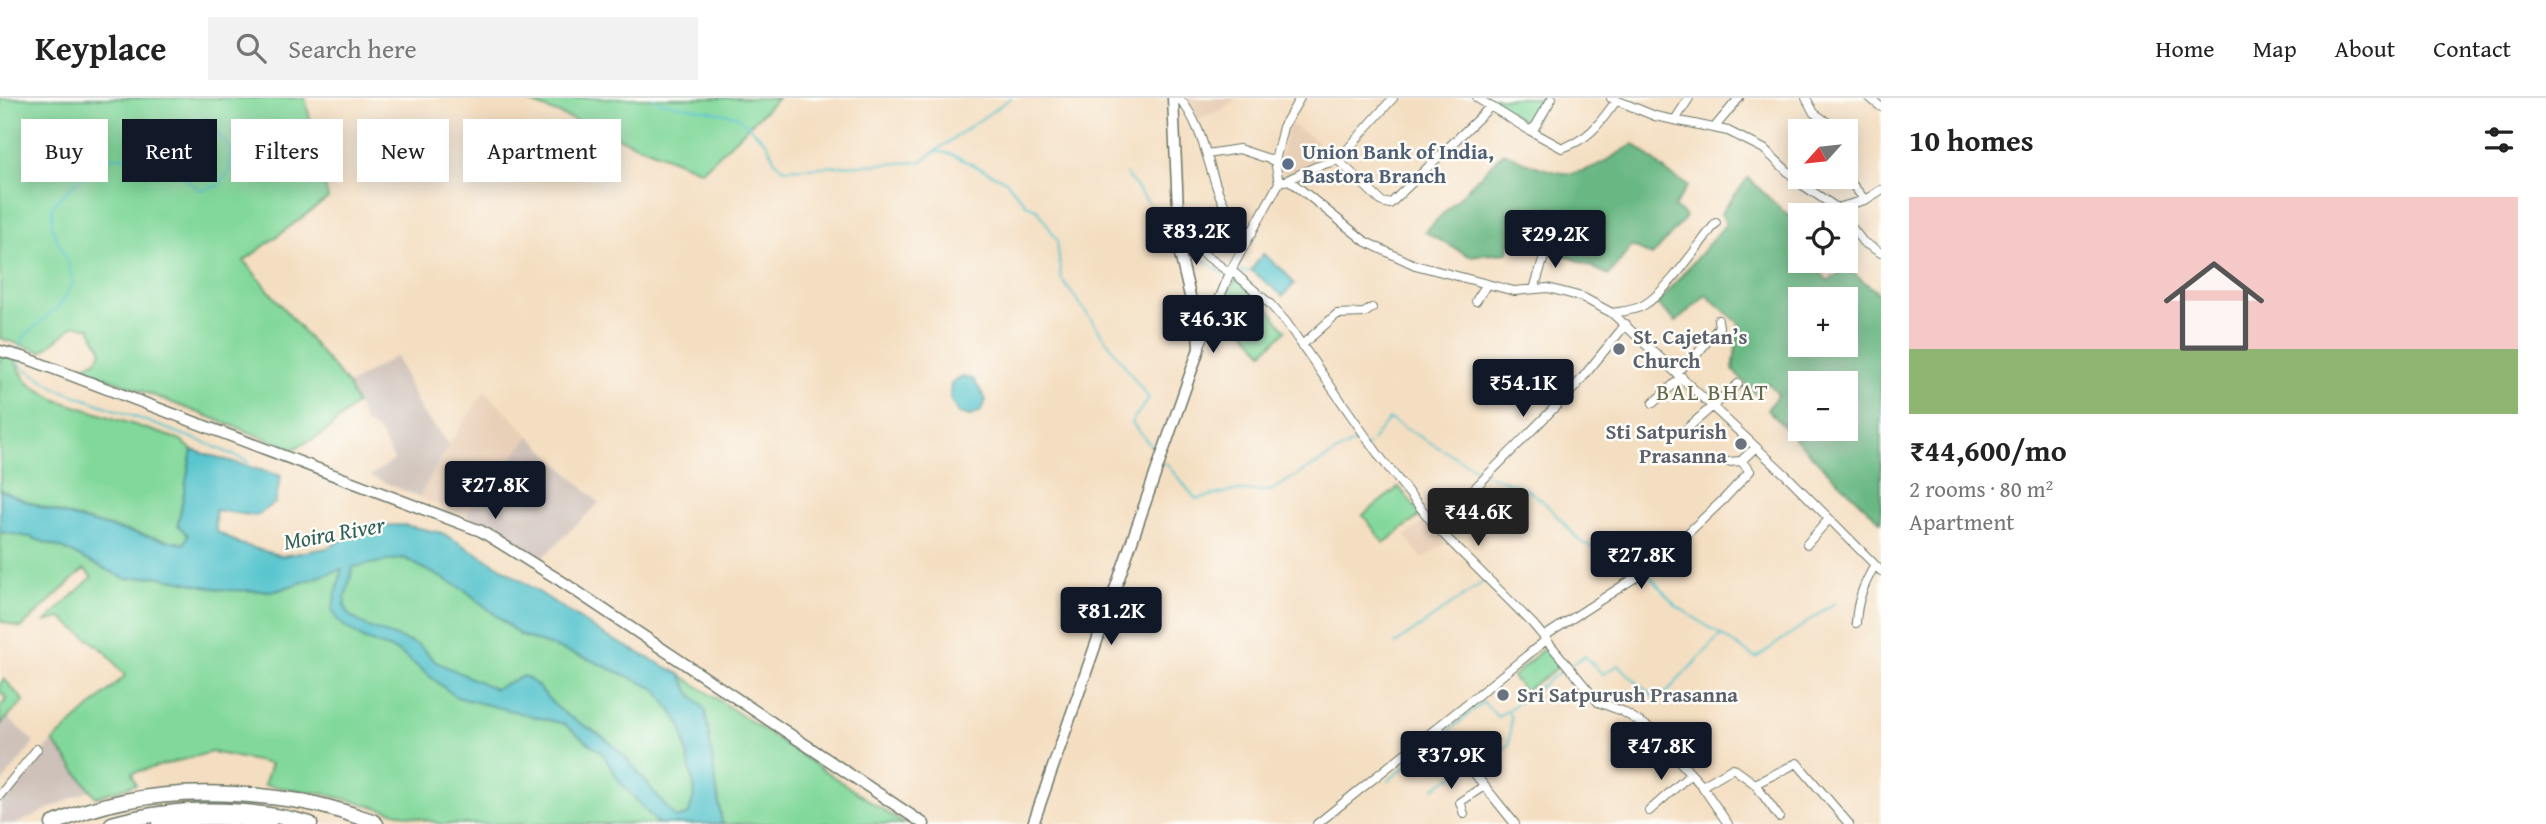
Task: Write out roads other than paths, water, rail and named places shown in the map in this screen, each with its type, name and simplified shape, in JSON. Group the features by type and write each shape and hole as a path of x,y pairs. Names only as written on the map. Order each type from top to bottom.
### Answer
{"highway":[{"path":"53,824 106,806 141,798 233,793 308,802 376,824"},
{"path":"112,824 136,817 229,811 286,817 310,824"}],"main road":[{"path":"1033,824 1199,349 1198,330 1180,241 1173,98"},
{"path":"0,351 23,357 481,531 561,580 924,824"},
{"path":"158,824 187,819 222,818 271,824"}],"street":[{"path":"1180,98 1207,154 1220,198 1236,221 1252,234"},
{"path":"1199,349 1232,272 1279,183 1275,162 1283,127 1300,98"},
{"path":"1279,183 1338,159 1393,98"},
{"path":"1477,98 1562,148 1579,143 1595,129 1614,99 1655,116 1728,131 1764,149 1801,184 1827,203"},
{"path":"1529,131 1535,127 1552,98"},
{"path":"1675,120 1689,98"},
{"path":"1714,128 1739,98"},
{"path":"1806,98 1814,113 1823,119"},
{"path":"1870,98 1881,107"},
{"path":"1338,159 1382,202 1390,204 1490,107"},
{"path":"1207,154 1239,149 1275,162"},
{"path":"1289,180 1366,242 1415,265 1514,291 1548,288 1581,297 1612,313 1756,447 1878,568 1863,585 1856,623"},
{"path":"1855,189 1864,200"},
{"path":"1858,203 1881,190"},
{"path":"1612,313 1634,310 1646,304 1716,223"},
{"path":"1858,236 1863,242 1881,253"},
{"path":"1180,241 1232,272 1270,304 1370,443 1436,527 1525,615 1598,702 1622,711 1648,727 1702,786 1728,824"},
{"path":"1535,289 1548,244"},
{"path":"1476,301 1487,284"},
{"path":"1302,345 1337,314 1364,313 1372,307"},
{"path":"1653,403 1719,327 1718,320"},
{"path":"1436,527 1575,387 1626,324"},
{"path":"1684,432 1738,384"},
{"path":"1728,462 1741,461 1756,447"},
{"path":"1317,824 1545,640 1548,634 1653,565 1750,471 1741,461"},
{"path":"1807,544 1829,519"},
{"path":"1438,728 1515,824"},
{"path":"0,795 37,750"},
{"path":"1755,784 1797,763 1849,824"},
{"path":"1702,786 1733,768 1755,784 1779,817"},
{"path":"1649,811 1691,775"},
{"path":"1464,814 1460,802 1484,786"}],"water":[{"path":"1263,254 1284,271 1294,284 1283,296 1251,270"},
{"path":"962,377 973,379 986,400 980,412 970,416 958,413 950,398 951,384"},
{"path":"192,450 281,476 275,503 256,516 215,510 216,531 240,544 282,556 327,548 370,526 404,525 442,533 502,568 604,635 681,675 690,693 705,710 722,824 656,822 620,782 603,754 564,724 456,697 399,652 363,639 339,622 332,610 342,569 276,591 224,590 156,576 126,579 64,549 30,537 0,532 0,490 67,516 184,544 188,535 178,525","holes":["404,558 465,590 520,635 591,660 656,689 681,725 695,791 689,814 676,818 616,748 602,736 565,714 529,679 523,676 495,689 436,662 419,645 368,627 349,615 344,604 353,567"]}],"waterway":[{"path":"654,98 660,102 737,116 767,143 775,161 784,169 920,162 1011,98"},
{"path":"17,352 24,337 62,303 73,282 68,263 52,228 52,206 108,157 149,157 168,165 200,190 218,186 230,171 230,149 206,117"},
{"path":"936,151 951,154 1006,181 1027,205 1038,210 1057,240 1061,278 1149,399 1131,422 1157,453"},
{"path":"1126,174 1174,236"},
{"path":"1183,245 1224,274"},
{"path":"1236,271 1249,272"},
{"path":"18,360 21,366 58,389 206,443 247,461 248,466"},
{"path":"1372,441 1389,419 1485,474"},
{"path":"1165,462 1196,499 1233,491 1270,491 1351,444 1359,442 1367,447 1368,445"},
{"path":"1490,476 1525,488 1545,503 1581,542 1644,569"},
{"path":"1647,573 1675,605 1756,658 1836,602"},
{"path":"1395,644 1482,583"},
{"path":"1572,664 1584,656 1603,674 1618,665 1658,701 1720,636"},
{"path":"1445,734 1483,702 1498,717 1564,669"},
{"path":"1475,770 1509,745 1511,718 1507,710"},
{"path":"1388,781 1441,737"},
{"path":"1434,788 1466,768"}],"place":[{"name":"Union Bank of India, Bastora Branch","path":"1288,164"},
{"name":"St. Cajetan’s Church","path":"1619,349"},
{"name":"Sti Satpurish Prasanna","path":"1741,444"},
{"name":"Sri Satpurush Prasanna","path":"1503,695"}],"district":[{"name":"BAL BHAT","path":"1713,392"}],"water label":[{"name":"Moira River","path":"334,533"}]}
